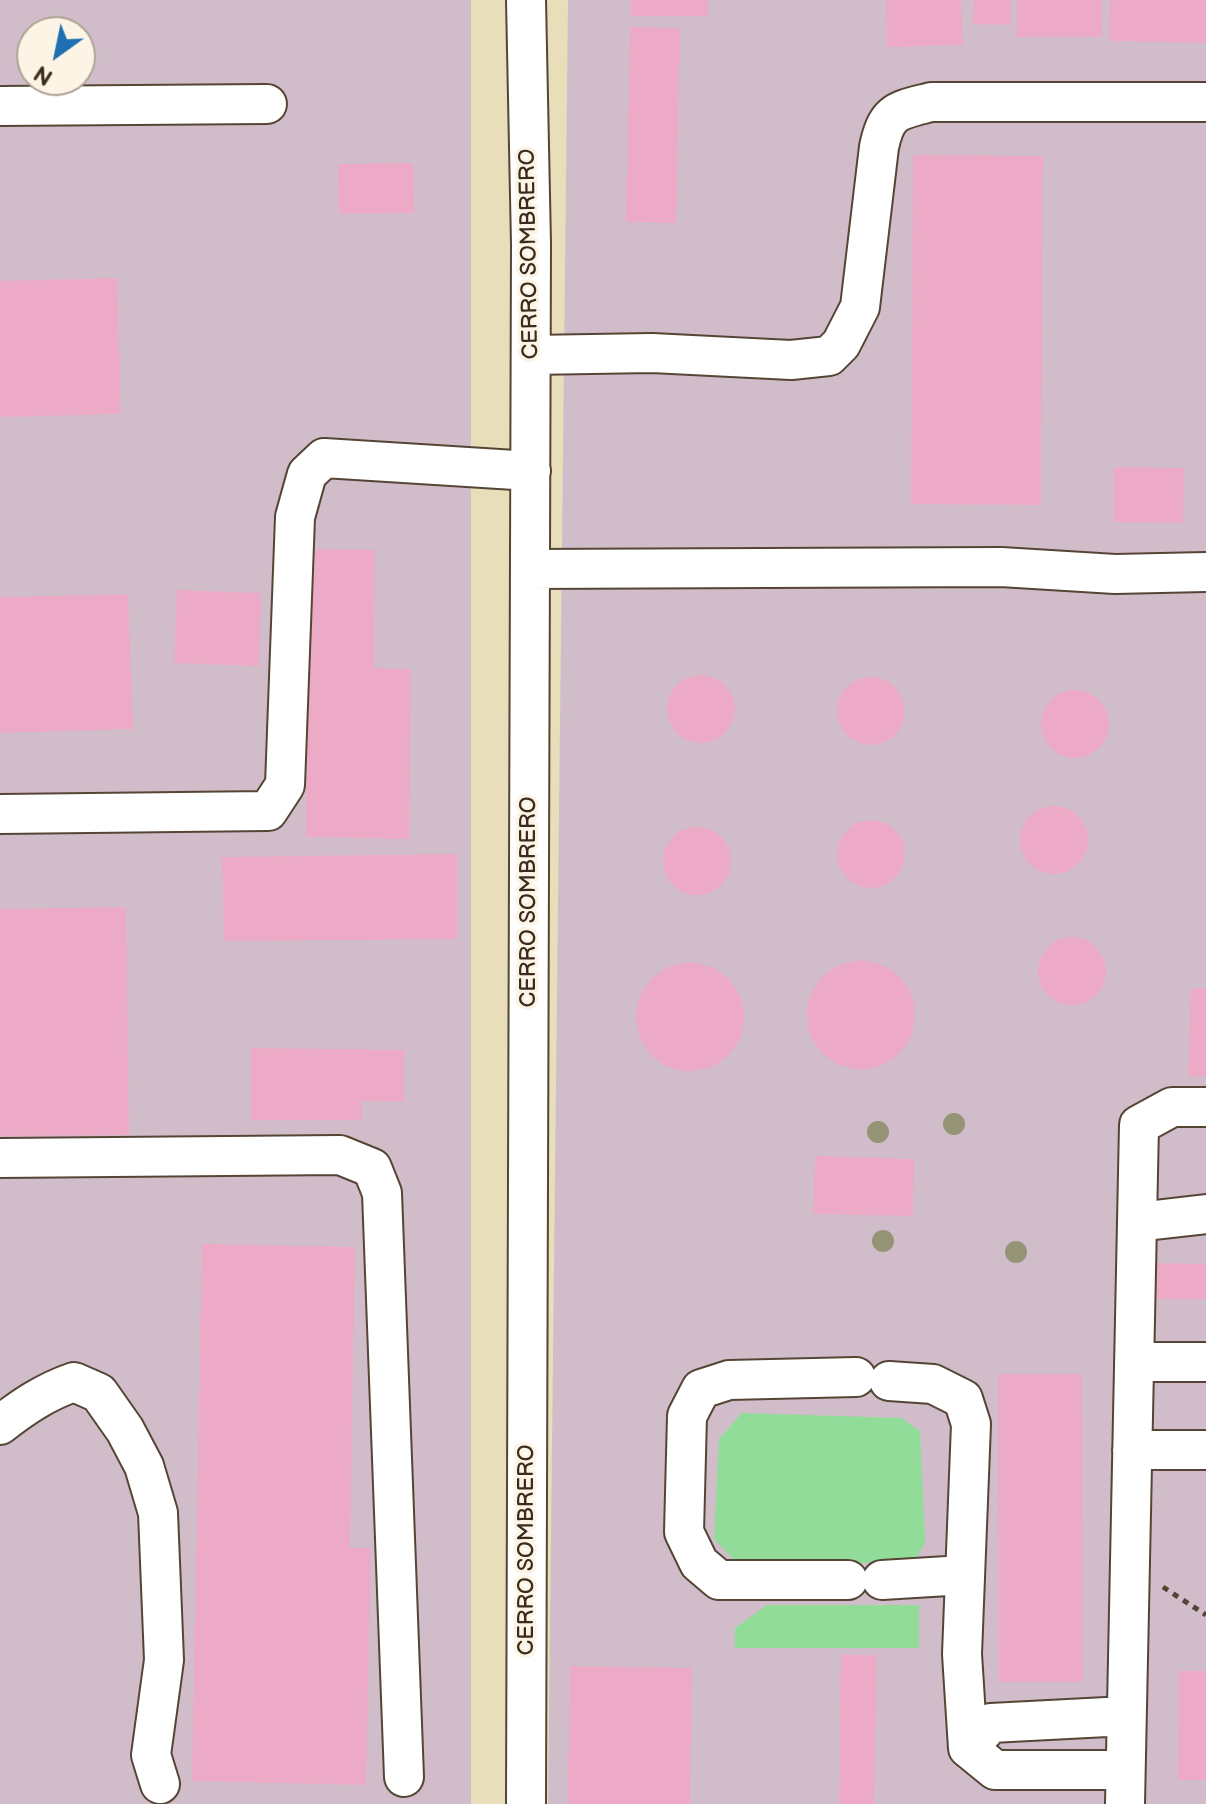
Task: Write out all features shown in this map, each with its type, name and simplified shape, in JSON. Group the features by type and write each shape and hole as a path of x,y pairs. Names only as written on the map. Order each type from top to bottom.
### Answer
{"street":[{"name":"CERRO SOMBRERO","path":"526,0 531,355 526,1804"},
{"path":"531,355 652,353 791,360 829,356 841,344 860,307 879,147 884,124 895,111 931,102 1206,102"},
{"path":"0,106 267,104"},
{"path":"0,814 268,811 285,785 295,517 307,474 324,458 531,471"},
{"path":"530,569 1001,567 1115,574 1206,572"},
{"path":"964,1575 865,1580 719,1580 699,1563 684,1532 687,1416 701,1389 729,1380 872,1379 933,1384 963,1399 971,1424 962,1654 968,1748 995,1770 1125,1787 1139,1125 1172,1107 1206,1107"},
{"path":"0,1158 340,1155 372,1168 382,1193 404,1777"},
{"path":"1137,1222 1206,1214"},
{"path":"1134,1362 1206,1362"},
{"path":"0,1425 23,1406 74,1382 99,1393 125,1430 144,1466 158,1513 162,1582 164,1660 151,1755 160,1784"},
{"path":"1132,1450 1206,1450"},
{"path":"968,1748 991,1723 1126,1716"}],"path":[{"path":"1129,1565 1206,1615"}],"shaded area":[{"path":"0,0 471,0 471,1804 0,1804"},
{"path":"568,0 1206,0 1206,1804 548,1804"}],"green space":[{"path":"742,1413 901,1418 920,1431 925,1543 914,1562 739,1565 714,1539 719,1439"},
{"path":"767,1605 919,1605 919,1648 735,1648 735,1628"}],"building":[{"path":"631,0 708,0 708,16 631,16"},
{"path":"886,0 961,0 963,45 887,47"},
{"path":"974,0 1011,0 1011,25 973,24"},
{"path":"1017,0 1101,0 1102,37 1017,37"},
{"path":"1110,0 1206,0 1206,43 1109,41"},
{"path":"630,27 680,28 676,223 626,222"},
{"path":"913,155 1043,156 1041,505 911,504"},
{"path":"413,163 414,213 339,214 338,164"},
{"path":"117,278 121,414 0,417 0,281"},
{"path":"1114,467 1184,468 1183,523 1114,522"},
{"path":"310,549 375,550 374,668 411,669 409,839 306,837"},
{"path":"177,590 261,593 259,666 174,663"},
{"path":"128,594 133,729 0,733 0,597"},
{"path":"708,675 729,690 735,709 733,722 725,733 708,743 694,743 677,733 669,722 667,702 677,685 688,677"},
{"path":"878,677 899,692 905,711 903,724 895,735 878,745 864,745 847,735 839,724 837,704 847,687 858,679"},
{"path":"1082,690 1103,705 1109,724 1107,737 1099,748 1082,758 1068,758 1051,748 1043,737 1041,717 1051,700 1062,692"},
{"path":"1061,806 1082,821 1088,840 1086,853 1078,864 1061,874 1047,874 1030,864 1022,853 1020,833 1030,816 1041,808"},
{"path":"878,820 899,835 905,854 903,867 895,878 878,888 864,888 847,878 839,867 837,847 847,830 858,822"},
{"path":"704,827 725,842 731,861 729,874 721,885 704,895 690,895 673,885 665,874 663,854 673,837 684,829"},
{"path":"457,854 457,939 224,941 222,857"},
{"path":"126,907 129,1135 0,1136 0,909"},
{"path":"1065,937 1079,937 1091,942 1101,952 1106,971 1101,990 1091,1000 1079,1005 1065,1005 1053,1000 1043,990 1038,978 1038,964 1043,952 1053,942"},
{"path":"861,961 882,965 899,977 911,994 915,1015 911,1036 899,1053 882,1065 861,1069 840,1065 823,1053 811,1036 807,1015 811,994 823,977 840,965"},
{"path":"690,963 711,967 728,979 740,996 744,1017 740,1038 728,1055 711,1067 690,1071 669,1067 652,1055 640,1038 636,1017 640,996 652,979 669,967"},
{"path":"1191,988 1206,989 1206,1077 1188,1076"},
{"path":"251,1048 404,1050 404,1102 362,1101 362,1120 251,1120"},
{"path":"815,1156 914,1159 913,1216 813,1214"},
{"path":"202,1244 355,1247 350,1548 371,1548 366,1785 192,1781"},
{"path":"1149,1263 1206,1264 1206,1299 1148,1299"},
{"path":"998,1374 1082,1374 1083,1682 999,1682"},
{"path":"841,1655 877,1655 874,1804 839,1804"},
{"path":"570,1666 692,1668 690,1804 568,1804"},
{"path":"1179,1671 1206,1671 1206,1780 1178,1780"}]}
